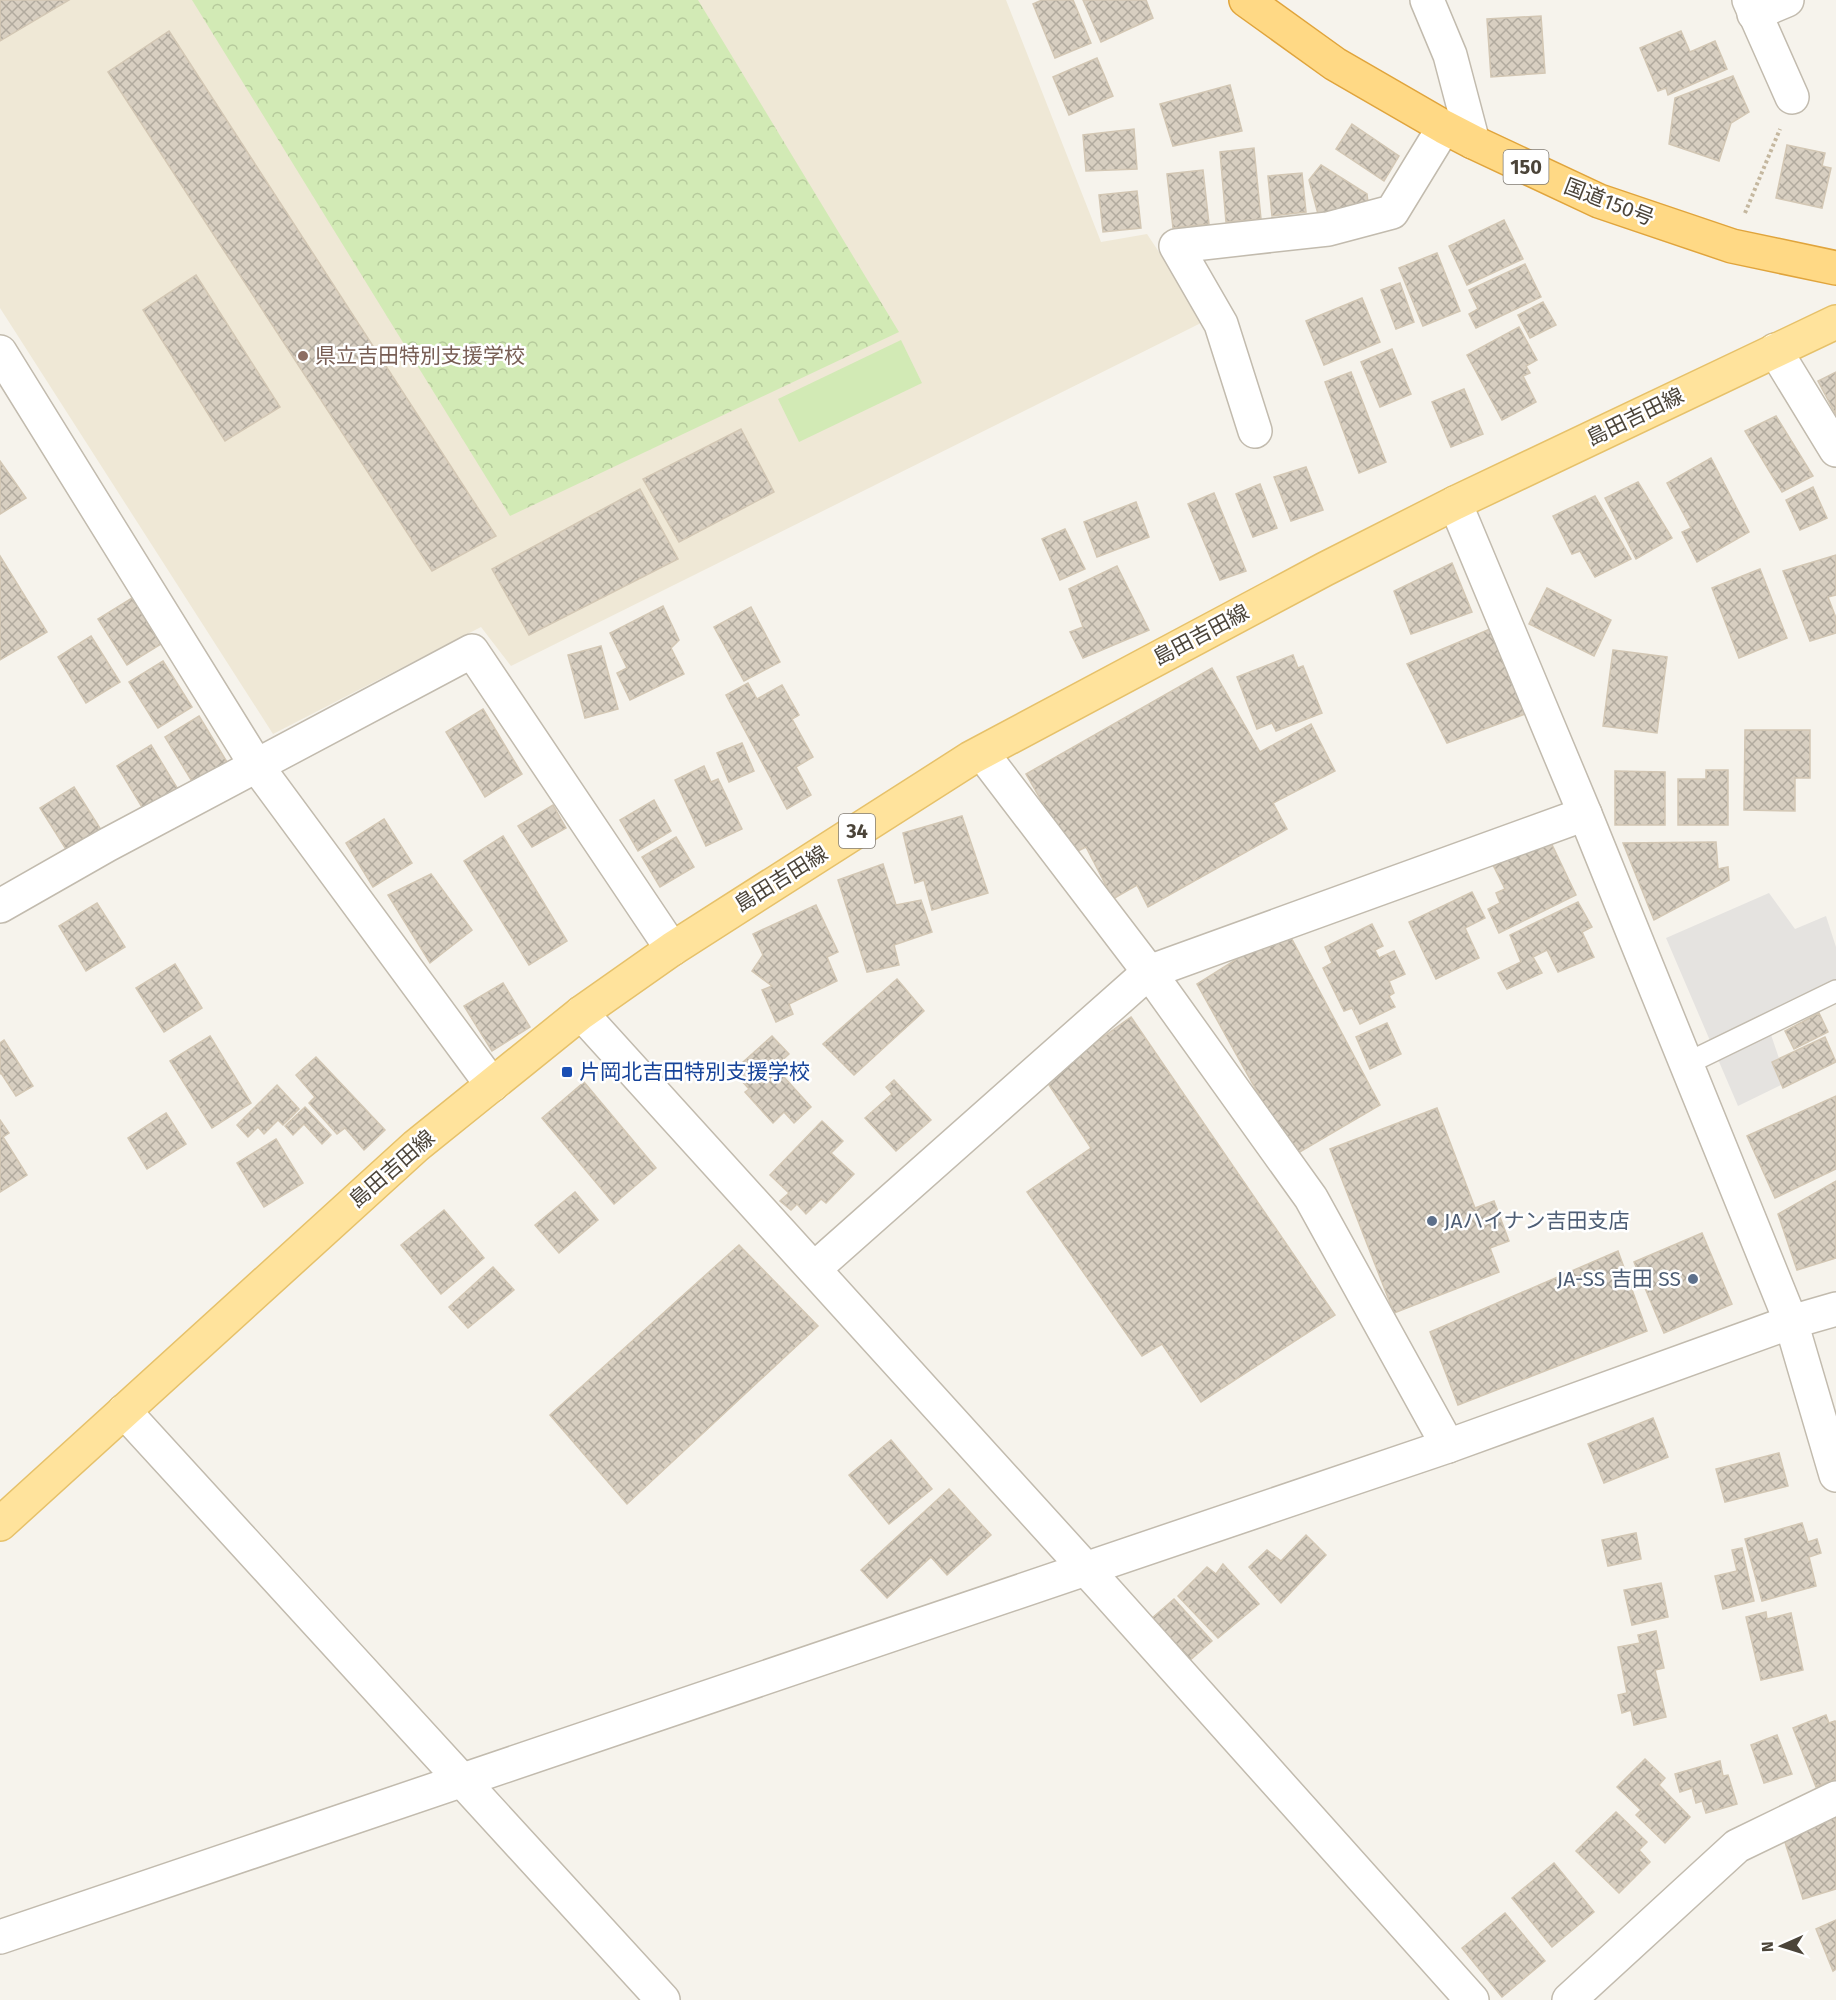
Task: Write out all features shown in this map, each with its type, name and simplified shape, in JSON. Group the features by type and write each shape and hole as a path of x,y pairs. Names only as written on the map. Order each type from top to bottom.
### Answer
{"highway":[{"name":"国道150号","path":"1246,0 1335,64 1444,127 1599,201 1732,246 1836,268"}],"main road":[{"name":"島田吉田線","path":"0,1524 416,1146 581,1013 672,949 982,753 1325,569 1455,503 1836,322"}],"street":[{"path":"1427,0 1450,55 1473,142"},
{"path":"1786,0 1752,7 1792,97"},
{"path":"1255,431 1221,324 1176,246 1328,229 1392,212 1444,127"},
{"path":"1775,350 1836,450"},
{"path":"0,352 256,765 492,1085"},
{"path":"1455,503 1585,814 1791,1322 1836,1475"},
{"path":"0,906 107,845 471,651 672,949"},
{"path":"982,753 1149,972 1311,1198 1448,1446"},
{"path":"814,1269 1149,972 1585,814"},
{"path":"581,1013 1086,1569 1472,2000"},
{"path":"0,1937 1448,1446 1791,1322 1836,1309"},
{"path":"124,1411 663,2000"},
{"path":"1569,2000 1737,1846 1836,1798"}],"lane":[{"path":"1686,1064 1836,991"}],"path":[{"path":"1732,246 1792,97"}],"shaded area":[{"path":"0,0 1006,0 1101,242 1147,234 1205,321 511,666 481,627 273,734 0,308"},
{"path":"1769,893 1795,929 1826,916 1836,947 1836,992 1768,1026 1787,1082 1738,1106 1666,938"}],"green space":[{"path":"192,0 698,0 899,332 510,516"},
{"path":"901,340 922,383 799,442 778,399"}],"building":[{"path":"0,0 69,0 0,41"},
{"path":"1042,0 1073,0 1091,43 1055,58 1033,4"},
{"path":"1083,0 1146,0 1153,18 1101,42"},
{"path":"1541,16 1545,73 1491,77 1487,19"},
{"path":"169,31 496,536 432,571 108,72"},
{"path":"1681,31 1690,52 1715,41 1727,69 1668,95 1666,88 1658,91 1640,48"},
{"path":"1097,58 1113,96 1069,115 1053,77"},
{"path":"1733,76 1749,112 1731,123 1719,161 1669,144 1675,98"},
{"path":"1230,85 1242,131 1173,146 1160,104"},
{"path":"1352,124 1399,156 1384,181 1336,149"},
{"path":"1134,129 1137,169 1086,171 1083,135"},
{"path":"1787,145 1825,153 1822,166 1831,168 1822,208 1776,198"},
{"path":"1254,148 1261,219 1226,222 1220,152"},
{"path":"1321,165 1367,194 1368,203 1318,214 1309,180"},
{"path":"1203,170 1209,224 1173,228 1167,174"},
{"path":"1302,173 1306,212 1272,216 1268,176"},
{"path":"1137,191 1141,228 1103,232 1099,195"},
{"path":"1504,220 1523,259 1467,285 1449,246"},
{"path":"1437,253 1460,311 1423,326 1399,268"},
{"path":"1525,264 1541,297 1476,328 1469,314 1478,309 1469,290"},
{"path":"196,275 280,407 225,441 143,310"},
{"path":"1400,283 1414,322 1396,329 1381,290"},
{"path":"1362,298 1380,342 1324,365 1306,321"},
{"path":"1543,302 1556,325 1530,338 1518,315"},
{"path":"1519,327 1537,360 1526,366 1530,373 1523,376 1536,402 1502,420 1467,355"},
{"path":"1392,349 1411,394 1380,407 1361,362"},
{"path":"1351,372 1386,462 1359,473 1325,382"},
{"path":"1836,372 1836,415 1818,381"},
{"path":"1464,389 1483,434 1451,447 1432,402"},
{"path":"1776,416 1813,476 1782,492 1745,431"},
{"path":"741,429 774,492 679,542 643,479"},
{"path":"1711,458 1749,532 1697,562 1682,532 1691,528 1667,483"},
{"path":"0,461 26,498 0,514"},
{"path":"1306,467 1323,510 1291,521 1274,477"},
{"path":"1638,482 1672,538 1636,559 1605,498"},
{"path":"1260,484 1277,528 1253,537 1236,494"},
{"path":"1813,487 1827,518 1800,530 1786,500"},
{"path":"640,489 678,559 529,635 492,569"},
{"path":"1214,493 1246,571 1220,580 1188,504"},
{"path":"1595,496 1631,559 1595,577 1580,551 1572,554 1553,516"},
{"path":"1136,502 1149,537 1097,557 1084,522"},
{"path":"1065,529 1085,569 1060,580 1042,539"},
{"path":"1836,555 1836,595 1828,597 1836,618 1836,633 1810,641 1783,571"},
{"path":"0,556 47,632 0,660"},
{"path":"1452,563 1472,612 1411,634 1394,591"},
{"path":"1117,566 1149,630 1083,658 1070,632 1083,627 1069,589"},
{"path":"1760,569 1787,638 1739,658 1712,588"},
{"path":"1547,588 1611,620 1594,656 1529,624"},
{"path":"132,598 161,644 127,665 98,619"},
{"path":"663,606 679,640 671,648 684,674 630,700 617,673 627,668 610,633"},
{"path":"751,607 780,662 744,681 714,627"},
{"path":"1490,629 1525,714 1447,743 1407,664"},
{"path":"91,636 120,682 86,703 58,657"},
{"path":"601,646 618,709 585,718 568,655"},
{"path":"1613,650 1667,657 1657,733 1603,726"},
{"path":"1293,655 1298,668 1303,666 1322,713 1276,731 1272,723 1257,729 1237,677"},
{"path":"163,661 192,707 158,728 129,682"},
{"path":"1212,668 1260,752 1311,724 1335,771 1273,803 1287,829 1148,907 1137,885 1113,899 1086,847 1072,854 1026,774"},
{"path":"748,683 757,699 782,685 799,715 792,719 813,757 796,767 811,795 787,809 726,695"},
{"path":"483,709 522,774 485,797 446,732"},
{"path":"199,716 227,762 193,783 165,737"},
{"path":"1745,730 1810,730 1810,778 1795,778 1795,811 1744,810"},
{"path":"742,743 754,771 729,782 717,753"},
{"path":"151,745 179,791 145,812 117,766"},
{"path":"704,766 711,782 718,779 742,829 706,846 675,780"},
{"path":"1706,770 1728,770 1728,825 1678,825 1678,779 1706,779"},
{"path":"1615,771 1665,772 1665,825 1615,825"},
{"path":"74,787 103,833 69,854 40,808"},
{"path":"654,800 671,831 638,851 620,820"},
{"path":"553,805 566,828 532,847 518,826"},
{"path":"962,816 988,893 932,910 924,880 915,883 903,833"},
{"path":"384,819 412,863 373,887 346,843"},
{"path":"1545,830 1576,895 1499,933 1488,909 1500,903 1496,893 1505,889 1489,857"},
{"path":"503,836 567,941 529,965 464,861"},
{"path":"676,837 694,867 660,887 642,857"},
{"path":"1716,842 1718,869 1728,867 1729,880 1654,920 1623,843"},
{"path":"883,864 896,905 921,900 932,932 894,945 899,965 867,972 838,880"},
{"path":"431,874 472,930 430,963 388,895"},
{"path":"1472,892 1485,918 1465,928 1479,958 1436,979 1409,922"},
{"path":"1578,902 1592,927 1582,932 1594,957 1558,972 1547,950 1533,957 1542,973 1507,989 1498,973 1521,962 1510,935"},
{"path":"97,903 125,947 86,971 59,926"},
{"path":"816,905 838,952 827,957 837,981 789,1004 793,1014 776,1022 762,990 772,986 752,971 763,955 753,934"},
{"path":"1372,924 1383,946 1375,950 1379,958 1394,951 1405,974 1389,981 1394,993 1389,996 1395,1007 1360,1024 1352,1008 1344,1011 1323,968 1332,963 1325,947"},
{"path":"1286,928 1380,1105 1293,1156 1197,984"},
{"path":"175,964 202,1008 164,1032 136,988"},
{"path":"897,979 924,1011 854,1075 823,1044"},
{"path":"503,983 530,1027 492,1051 464,1006"},
{"path":"1819,1013 1828,1032 1794,1049 1785,1031"},
{"path":"1131,1017 1335,1315 1201,1402 1162,1344 1142,1356 1027,1192 1091,1148 1045,1079"},
{"path":"1387,1023 1401,1054 1370,1069 1356,1037"},
{"path":"210,1036 251,1103 212,1128 170,1061"},
{"path":"772,1036 789,1054 775,1067 811,1107 794,1123 784,1112 773,1123 745,1092 749,1089 733,1071"},
{"path":"1825,1037 1836,1062 1783,1088 1772,1062"},
{"path":"4,1040 33,1086 16,1096 0,1074 0,1043"},
{"path":"316,1057 385,1130 364,1150 345,1128 337,1134 309,1103 315,1097 296,1075"},
{"path":"894,1080 931,1120 896,1151 865,1118 892,1094 886,1087"},
{"path":"584,1082 656,1168 614,1204 542,1118"},
{"path":"277,1085 299,1109 283,1125 278,1120 264,1134 258,1127 248,1137 237,1125"},
{"path":"1836,1096 1836,1169 1775,1198 1747,1136"},
{"path":"305,1107 331,1135 322,1144 304,1124 293,1135 285,1126"},
{"path":"1437,1108 1475,1208 1494,1201 1509,1241 1490,1248 1499,1272 1394,1313 1330,1149"},
{"path":"166,1113 186,1144 147,1169 128,1138"},
{"path":"0,1120 9,1133 3,1137 27,1175 0,1192"},
{"path":"822,1121 843,1141 831,1153 854,1174 826,1203 821,1199 806,1214 797,1204 791,1210 780,1201 789,1193 770,1175"},
{"path":"276,1139 303,1183 264,1207 237,1163"},
{"path":"1836,1181 1836,1258 1797,1270 1778,1214"},
{"path":"575,1192 598,1220 559,1253 535,1225"},
{"path":"444,1210 484,1258 441,1294 401,1245"},
{"path":"1702,1233 1732,1304 1664,1333 1634,1262"},
{"path":"739,1245 818,1326 627,1504 550,1415"},
{"path":"1618,1251 1647,1331 1458,1405 1430,1332"},
{"path":"493,1267 514,1290 468,1328 449,1307"},
{"path":"1653,1418 1668,1457 1604,1483 1588,1444"},
{"path":"891,1440 932,1489 889,1524 849,1475"},
{"path":"1779,1453 1788,1486 1725,1502 1716,1469"},
{"path":"949,1489 991,1535 947,1575 931,1557 887,1598 861,1570"},
{"path":"1802,1523 1808,1542 1817,1539 1821,1553 1809,1557 1816,1586 1762,1601 1745,1539"},
{"path":"1636,1533 1641,1559 1608,1566 1602,1540"},
{"path":"1306,1535 1326,1555 1281,1603 1249,1567 1267,1550 1281,1561"},
{"path":"1742,1548 1754,1601 1723,1609 1715,1576 1737,1571 1732,1550"},
{"path":"1223,1564 1259,1604 1218,1638 1178,1596 1207,1567 1216,1574"},
{"path":"1661,1583 1668,1617 1632,1625 1624,1590"},
{"path":"1174,1599 1212,1641 1188,1662 1151,1619"},
{"path":"1766,1612 1767,1619 1791,1613 1803,1670 1761,1680 1746,1617"},
{"path":"1656,1631 1664,1668 1655,1670 1666,1717 1634,1725 1631,1710 1622,1713 1618,1695 1627,1693 1618,1647 1640,1643 1638,1635"},
{"path":"1826,1715 1829,1723 1835,1721 1836,1723 1836,1779 1816,1787 1793,1728"},
{"path":"1777,1735 1792,1774 1764,1783 1751,1745"},
{"path":"1645,1759 1665,1778 1659,1785 1690,1817 1665,1843 1636,1815 1641,1810 1617,1787"},
{"path":"1720,1761 1723,1776 1728,1775 1737,1804 1706,1813 1702,1801 1696,1803 1692,1788 1680,1792 1675,1774"},
{"path":"1616,1812 1647,1842 1639,1850 1650,1862 1619,1893 1576,1851"},
{"path":"1836,1816 1836,1889 1803,1899 1783,1836"},
{"path":"1554,1863 1594,1912 1552,1947 1512,1898"},
{"path":"1505,1913 1545,1961 1502,1997 1462,1948"},
{"path":"1836,1920 1836,1969 1833,1971 1816,1929"}],"place":[{"name":"県立吉田特別支援学校","path":"303,356"},
{"name":"片岡北吉田特別支援学校","path":"567,1072"},
{"name":"JAハイナン吉田支店","path":"1432,1221"},
{"name":"JA-SS 吉田 SS","path":"1693,1279"}]}
